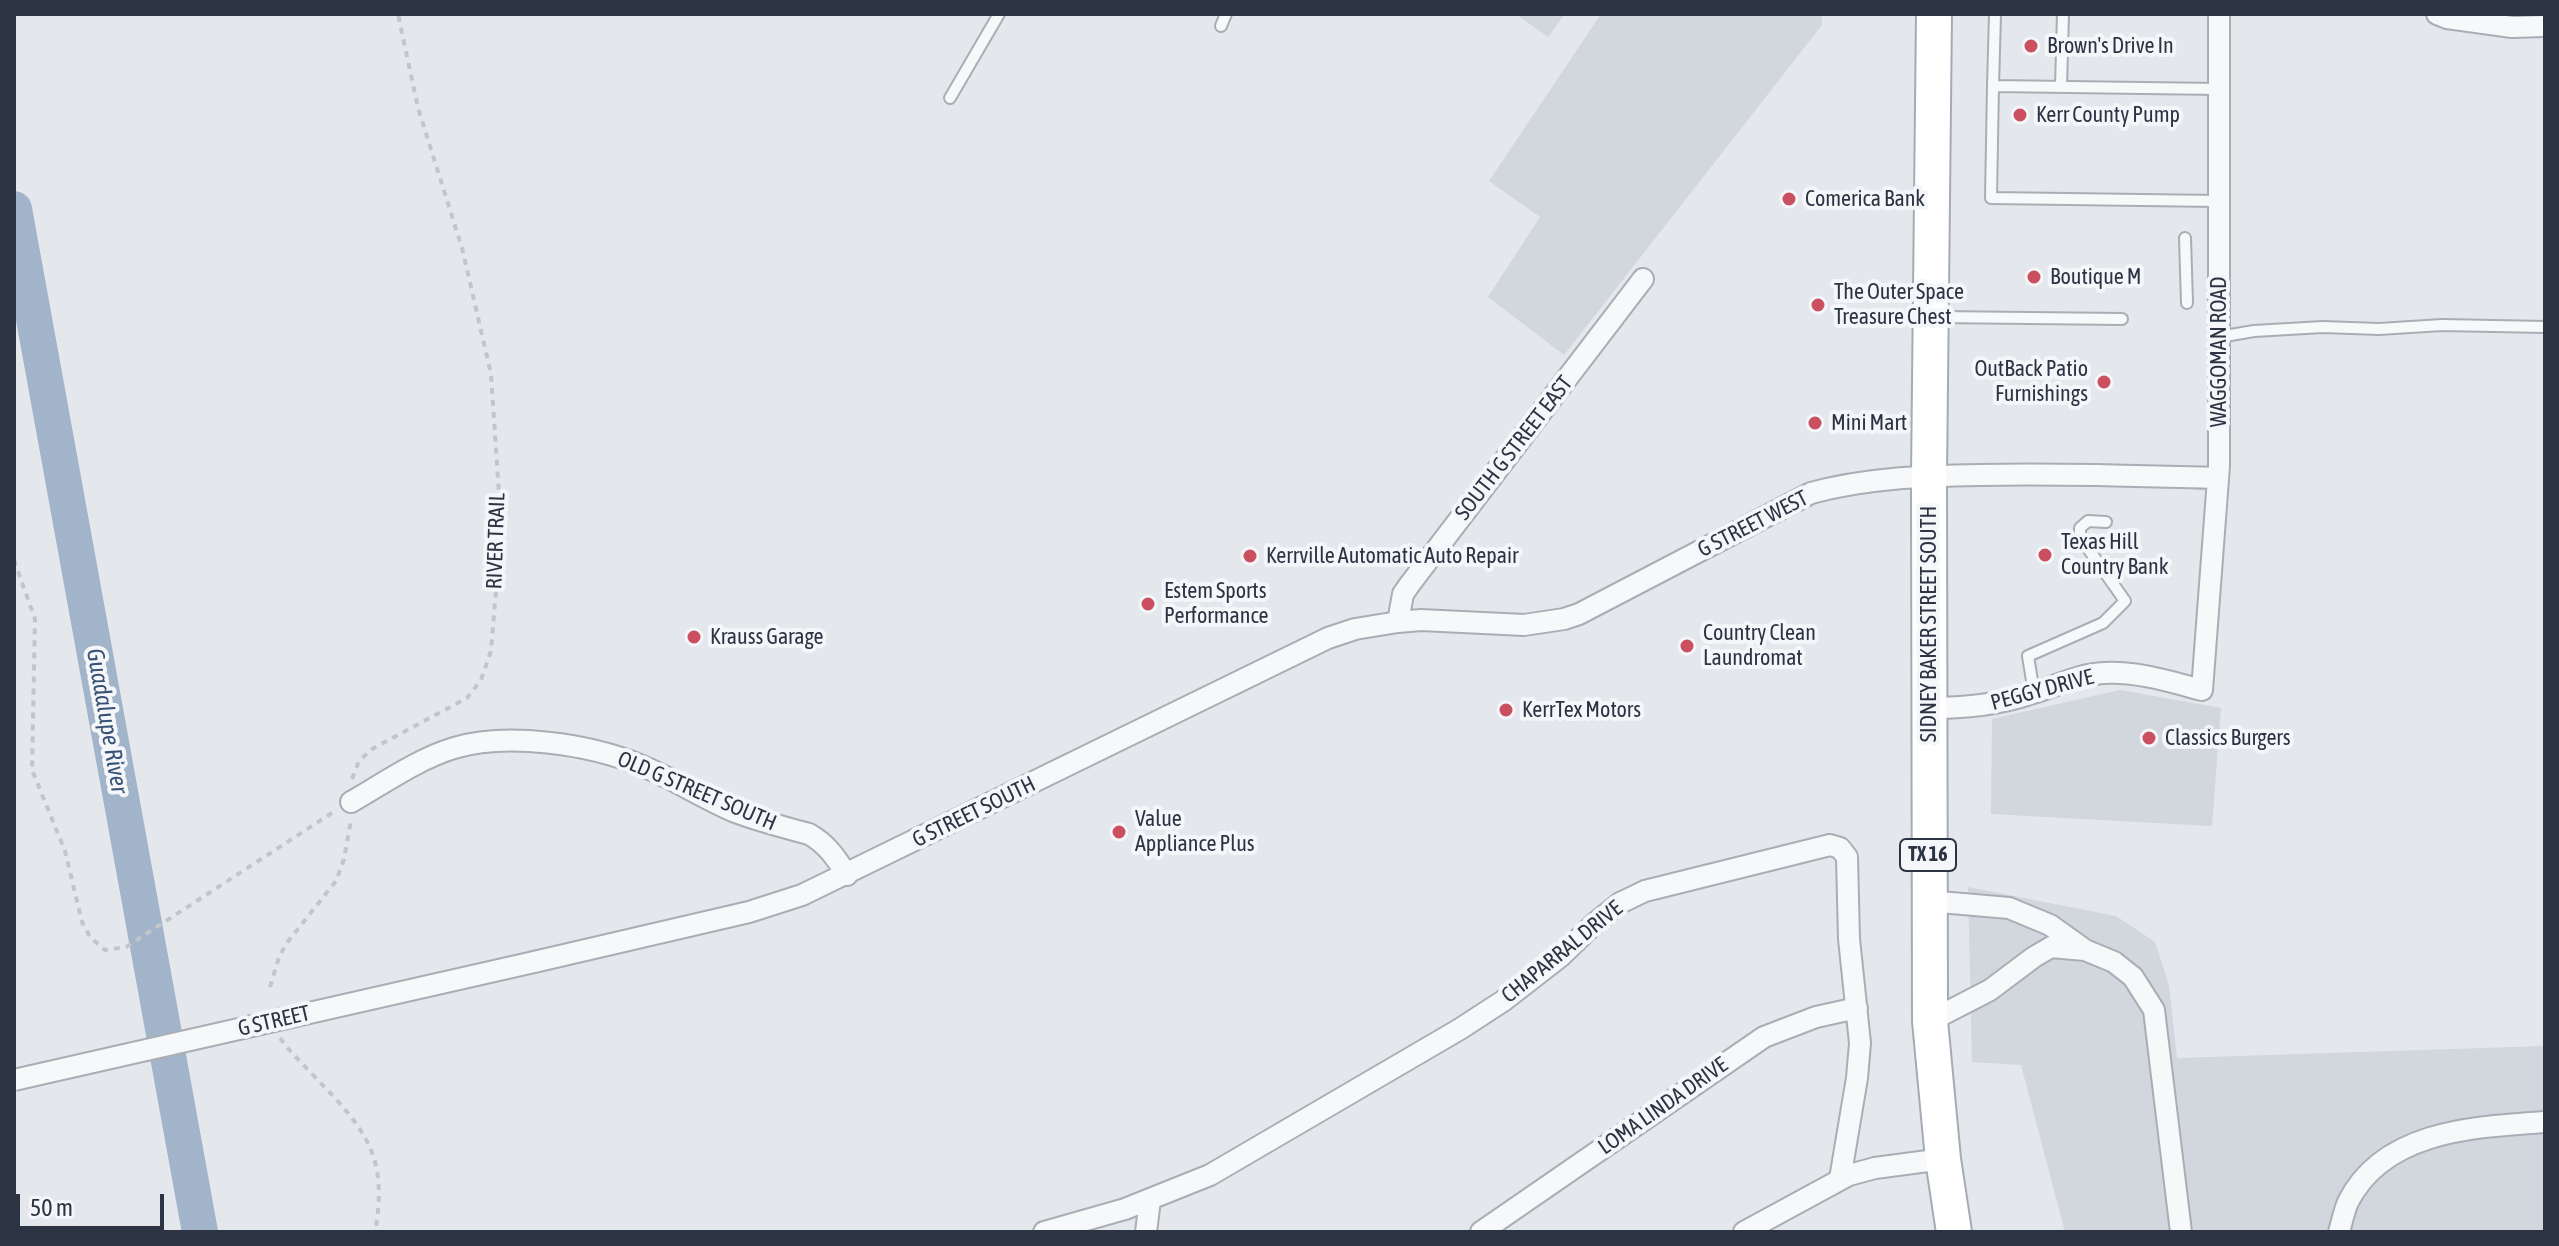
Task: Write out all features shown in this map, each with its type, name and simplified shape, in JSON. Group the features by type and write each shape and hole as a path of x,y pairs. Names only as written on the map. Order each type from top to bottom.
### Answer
{"main road":[{"name":"SIDNEY BAKER STREET SOUTH","path":"1934,14 1928,901 1930,1021 1943,1159 1954,1232"}],"street":[{"name":"WAGGOMAN ROAD","path":"2202,690 2218,478 2219,14"},
{"path":"2437,14 2512,27 2545,26"},
{"name":"SOUTH G STREET EAST","path":"1398,622 1403,594 1410,584 1643,279"},
{"name":"G STREET WEST","path":"1398,622 1524,625 1564,619 1811,493 1848,483 1929,476 2020,474 2218,478"},
{"name":"G STREET SOUTH","path":"534,962 749,912 802,895 1328,638 1355,629 1398,622"},
{"name":"PEGGY DRIVE","path":"1928,708 1976,708 2034,693 2071,678 2105,672 2155,678 2202,690"},
{"name":"OLD G STREET SOUTH","path":"351,802 453,748 511,742 569,747 618,756 731,810 809,834 830,851 847,875"},
{"name":"CHAPARRAL DRIVE","path":"1044,1232 1150,1200 1210,1175 1503,1001 1561,956 1620,903 1660,887 1830,845 1840,848 1847,857 1849,939 1860,1043 1840,1179"},
{"path":"1928,901 2009,908 2050,925 2085,950 2114,962 2133,977 2154,1010 2181,1232"},
{"path":"1930,1021 1990,990 2051,947 2085,950"},
{"name":"G STREET","path":"14,1080 534,962"},
{"name":"LOMA LINDA DRIVE","path":"1481,1232 1764,1037 1791,1025 1857,1008"},
{"path":"2339,1232 2348,1203 2362,1182 2404,1146 2436,1135 2545,1122"},
{"path":"1744,1232 1840,1179 1875,1168 1943,1159"},
{"path":"1146,1232 1150,1200"}],"lane":[{"path":"950,98 999,14"},
{"path":"1221,26 1226,14"},
{"path":"1995,14 1991,198 2218,201"},
{"path":"2061,87 2063,14"},
{"path":"1993,86 2219,89"},
{"path":"2185,238 2187,303"},
{"path":"1932,316 2122,319"},
{"path":"2219,337 2254,331 2323,327 2545,327"},
{"path":"2034,693 2028,656 2103,623 2125,601 2080,537 2080,528 2088,521 2106,522"}],"path":[{"name":"RIVER TRAIL","path":"270,987 286,944 336,881 344,859 351,819 352,777 365,755 467,698 481,680 491,651 498,566 499,495 491,374 462,248 415,99 398,14"},
{"path":"14,560 35,619 32,770 65,851 82,922 90,937 105,950 126,947 331,814"},
{"path":"279,1036 291,1053 354,1118 368,1141 380,1187 375,1232"}],"shaded area":[{"path":"1516,14 1565,14 1548,37"},
{"path":"1601,14 1822,14 1822,25 1564,355 1488,297 1540,217 1489,181"},
{"path":"2120,690 2221,708 2212,826 1991,814 1992,719"},
{"path":"1968,887 2116,916 2155,942 2169,985 2177,1058 2545,1046 2545,1232 2065,1232 2021,1065 1972,1062"}],"waterway":[{"name":"Guadalupe River","path":"14,209 200,1232"}],"place":[{"name":"Brown's Drive In","path":"2031,46"},
{"name":"Kerr County Pump","path":"2020,115"},
{"name":"Comerica Bank","path":"1789,199"},
{"name":"Boutique M","path":"2034,277"},
{"name":"The Outer Space Treasure Chest","path":"1818,305"},
{"name":"OutBack Patio Furnishings","path":"2104,382"},
{"name":"Mini Mart","path":"1815,423"},
{"name":"Texas Hill Country Bank","path":"2045,555"},
{"name":"Kerrville Automatic Auto Repair","path":"1250,556"},
{"name":"Estem Sports Performance","path":"1148,604"},
{"name":"Krauss Garage","path":"694,637"},
{"name":"Country Clean Laundromat","path":"1687,646"},
{"name":"KerrTex Motors","path":"1506,710"},
{"name":"Classics Burgers","path":"2149,738"},
{"name":"Value Appliance Plus","path":"1119,832"}]}
